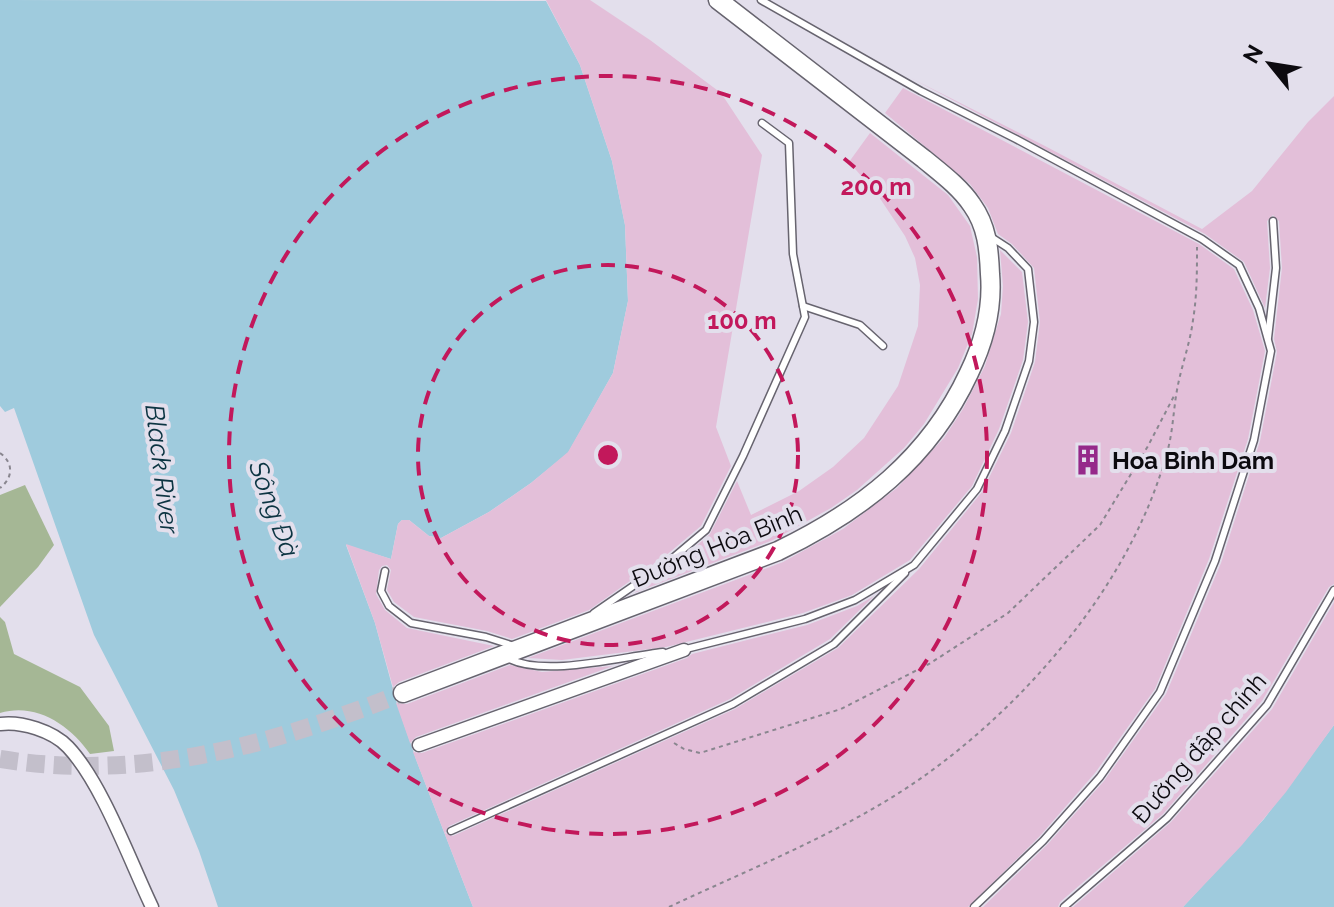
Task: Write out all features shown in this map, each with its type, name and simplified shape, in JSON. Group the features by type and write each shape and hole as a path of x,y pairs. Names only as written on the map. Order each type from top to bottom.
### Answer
{"main road":[{"name":"Đường Hòa Bình","path":"403,693 778,551 823,529 892,479 921,449 957,400 983,345 992,291 988,235 973,205 954,184 718,0"}],"street":[{"path":"419,745 684,650"},
{"path":"0,724 14,722 44,732 67,745 93,781 152,907"}],"lane":[{"path":"761,0 921,91 1197,236 1239,265 1259,308 1271,351 1254,440 1215,561 1160,692 1100,777 1043,841 974,907"},
{"path":"572,629 668,562 706,530 805,317 793,254 789,143 762,123"},
{"path":"1268,341 1276,268 1273,221"},
{"path":"451,831 733,704 834,644 914,565 977,489 1005,431 1029,361 1034,322 1028,269 1008,248 988,235"},
{"path":"803,306 860,325 883,346"},
{"path":"502,655 521,665 556,667 684,650 805,619 855,600 914,565"},
{"path":"385,571 381,591 389,606 411,623 486,637 521,648"},
{"name":"Đường đập chính","path":"1064,907 1167,818 1259,714 1292,665 1334,590"}],"path":[{"path":"669,907 857,817 925,775 1016,697 1074,632 1112,579 1143,516 1166,459 1175,422 1176,392 1194,319 1197,236"},
{"path":"663,735 684,749 700,753 841,709 929,664 1008,613 1100,525 1148,446 1176,392"},
{"path":"0,453 11,469 7,481 0,488"}],"green space":[{"path":"25,485 54,545 0,607 0,495"},
{"path":"0,617 5,622 14,654 80,687 109,726 114,751 90,754 62,725 39,713 13,710 0,713"}],"water":[{"path":"0,0 546,1 580,65 612,161 625,225 628,301 613,373 568,453 489,512 441,538 429,536 409,520 402,520 398,524 391,559 346,545 375,623 417,762 473,907 218,907 174,790 94,635 14,408 5,412 0,406"},
{"path":"1334,725 1334,907 1183,907 1264,819"}],"building":[{"path":"546,0 590,0 650,40 721,93 762,155 716,427 731,466 701,526 664,557 589,610 512,639 414,617 394,602 387,590 391,570 387,565 382,566 376,594 385,610 407,628 494,646 393,687 375,623 346,544 391,559 398,524 402,520 409,520 429,536 441,538 489,512 568,452 613,373 628,301 625,225 612,161 580,65"},
{"path":"911,78 1202,229 1252,191 1308,122 1334,96 1334,584 1329,587 1262,701 1163,814 1060,902 1058,907 983,907 1047,845 1104,781 1166,694 1221,563 1260,441 1277,352 1274,339 1282,268 1279,221 1273,215 1267,221 1270,268 1265,308 1244,262 1205,234"},
{"path":"903,88 1199,244 1234,269 1253,310 1265,351 1248,439 1209,559 1155,689 1095,773 1039,837 968,907 473,907 413,752 422,753 692,654 807,625 857,606 874,596 830,639 730,699 449,826 445,833 453,836 735,709 838,648 919,569 982,492 1011,433 1035,362 1040,322 1034,268 998,234 988,208 970,184 885,113"},
{"path":"870,133 948,195 970,226 977,257 978,299 972,334 958,368 924,424 904,448 857,490 773,540 634,593 672,567 710,534 737,481 751,515 799,491 833,467 864,438 898,386 918,326 920,285 915,258 905,236 877,194 849,162"},
{"path":"1000,250 1022,272 1028,322 1023,360 999,429 972,486 910,560 852,595 803,613 666,647 562,660 528,658 783,562 843,529 897,488 944,438 985,366 1001,314 1003,286"},
{"path":"1334,602 1334,725 1286,792 1242,845 1183,907 1073,907 1171,822 1272,709"},
{"path":"510,665 542,672 613,666 416,737 410,743 396,703 407,704"}],"tunnel":[{"path":"0,759 53,765 105,766 206,754 304,728 403,693"}],"place":[{"name":"Hoa Binh Dam","path":"1088,460"}],"water label":[{"name":"Black River","path":"162,469"},
{"name":"Sông Đà","path":"274,509"}]}
